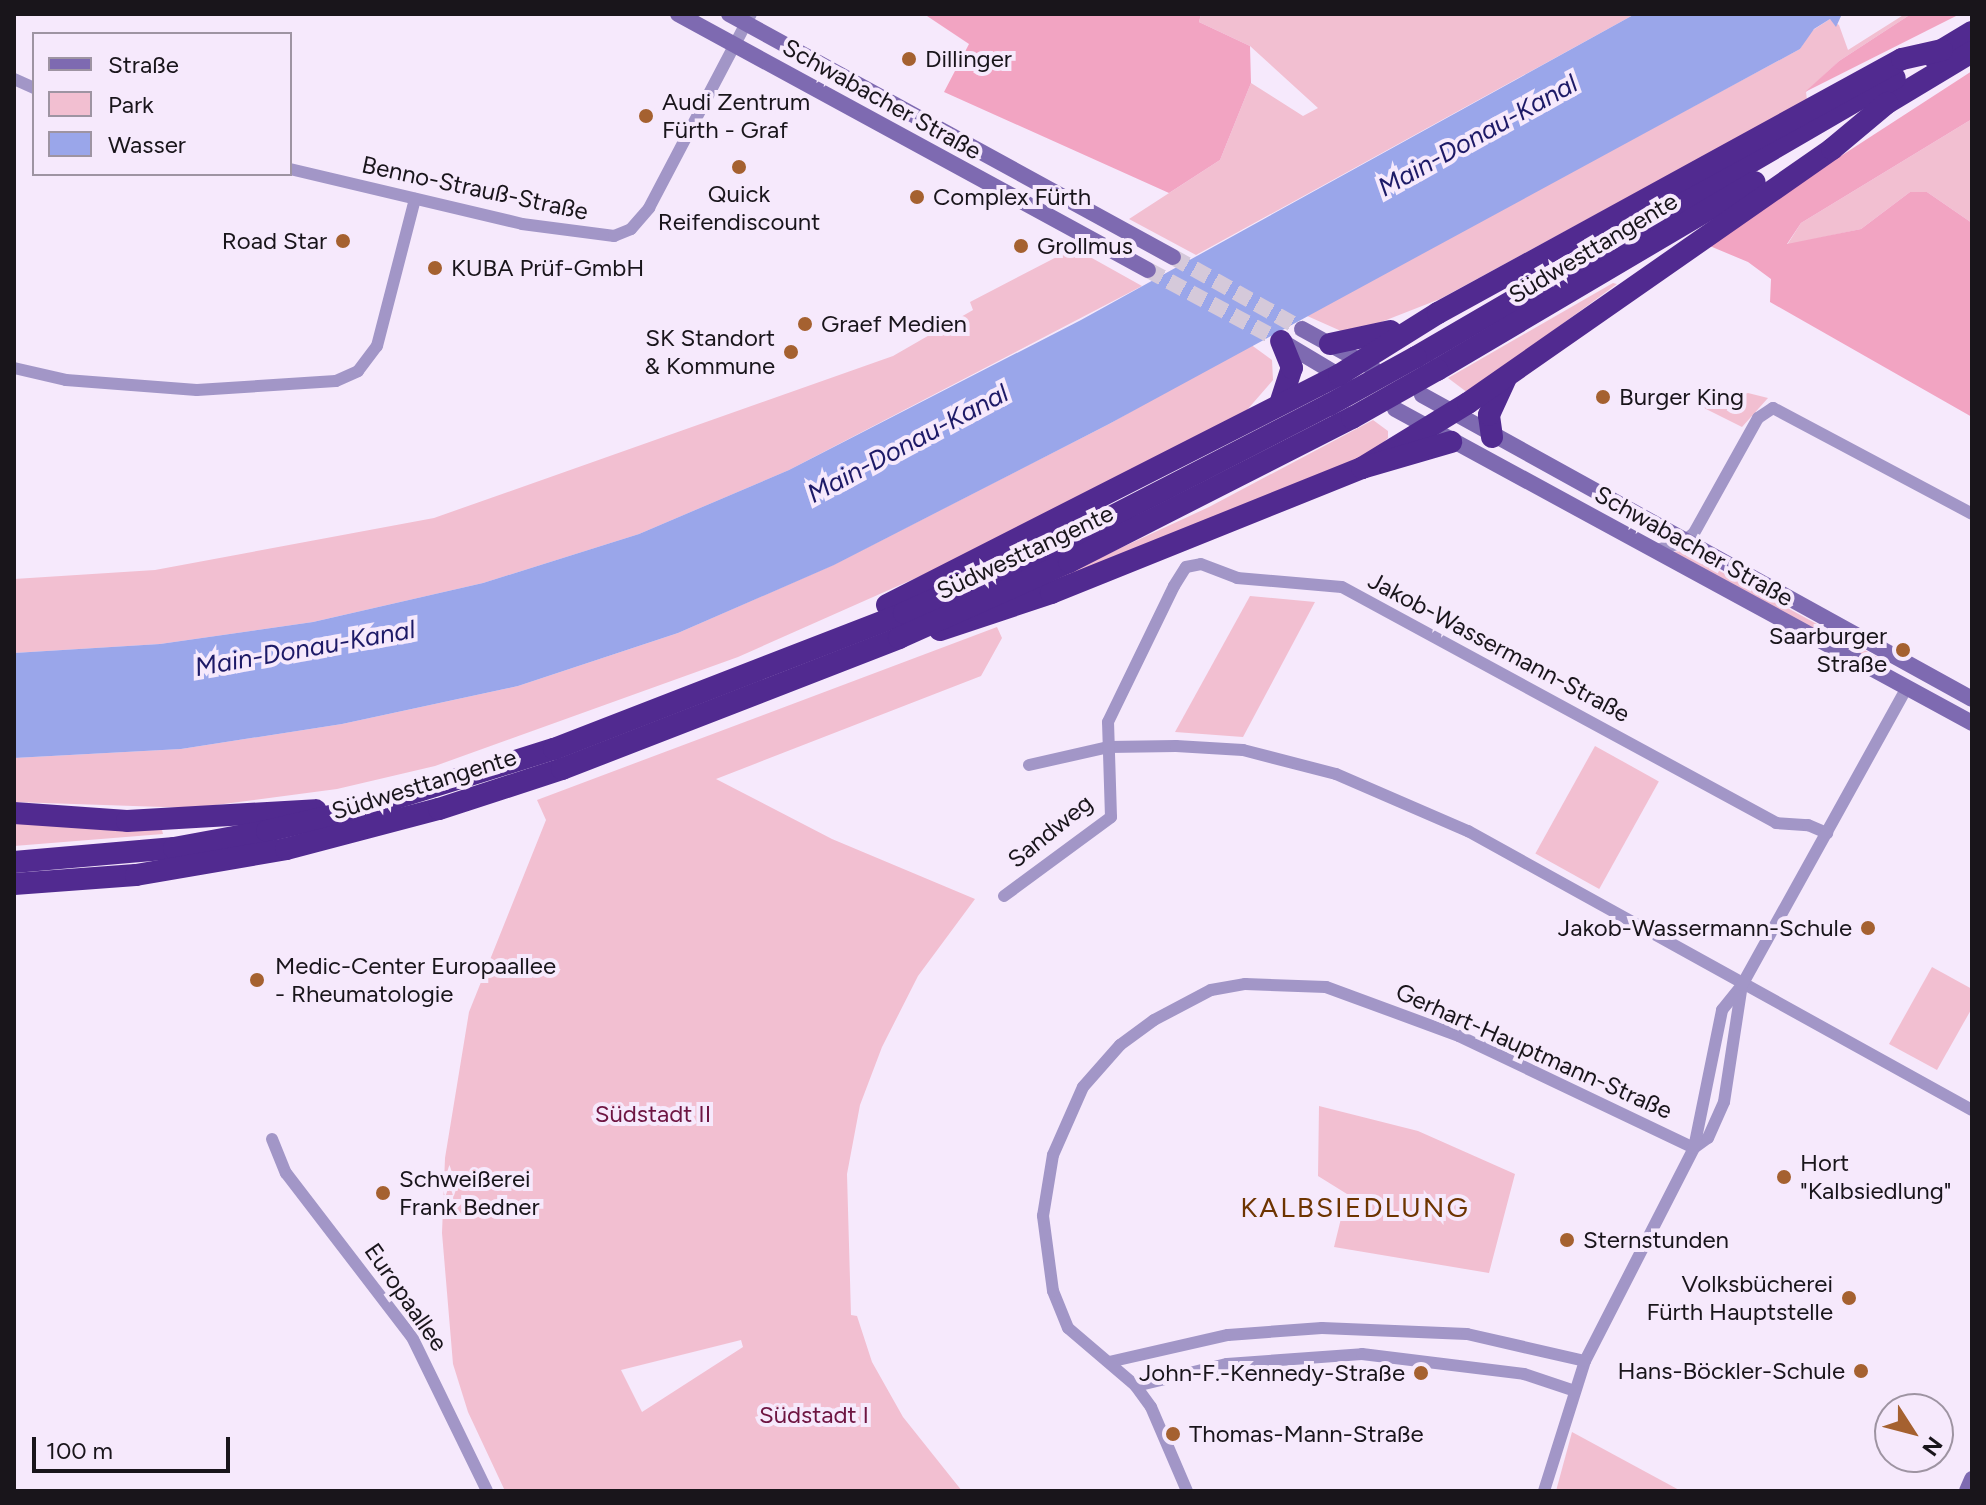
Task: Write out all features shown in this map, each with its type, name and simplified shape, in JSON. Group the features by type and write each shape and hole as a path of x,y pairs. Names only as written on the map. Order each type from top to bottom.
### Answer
{"highway":[{"name":"Südwesttangente","path":"14,862 185,846 364,808 435,799 567,744 799,656 1064,541 1329,405 1972,32"},
{"path":"799,656 895,600 1054,524 1281,401 1346,379 1426,319 1902,59 1942,50"},
{"name":"Südwesttangente","path":"20,886 243,858 676,728 899,638 1069,562 1352,418 1972,52"},
{"path":"1362,468 1508,375 1832,149 1887,103"},
{"path":"1330,344 1361,341 1426,319"},
{"path":"1281,341 1292,368 1281,401"},
{"path":"1492,437 1489,415 1508,375"},
{"path":"899,638 967,625 1362,468 1451,442"},
{"path":"14,813 127,821 364,808"}],"main road":[{"name":"Schwabacher Straße","path":"678,14 1148,270"},
{"name":"Schwabacher Straße","path":"729,14 748,18 1173,257"},
{"path":"1302,329 1367,364"},
{"path":"1281,341 1346,379"},
{"name":"Schwabacher Straße","path":"1422,395 1492,437 1972,699"},
{"name":"Schwabacher Straße","path":"1395,409 1972,723"},
{"path":"1967,1491 1972,1479"}],"street":[{"path":"733,44 748,18"},
{"name":"Benno-Strauß-Straße","path":"292,169 571,234 614,236 631,229 649,208 733,44"},
{"path":"14,368 66,380 197,390 336,381 358,371 377,346 415,199"},
{"path":"1654,551 1683,542 1694,533 1758,418 1773,408 1972,514"},
{"name":"Jakob-Wassermann-Straße","path":"1108,747 1108,722 1133,666 1186,567 1201,564 1237,578 1342,587 1776,823 1808,825 1827,833"},
{"path":"1544,1491 1572,1390 1694,1148 1694,1130 1710,1086 1718,1022 1727,1000 1742,985 1906,689"},
{"path":"1029,765 1108,747 1243,750 1336,774 1468,831 1972,1110"},
{"name":"Sandweg","path":"1004,896 1111,817 1108,747"},
{"name":"Gerhart-Hauptmann-Straße","path":"1187,1491 1151,1407 1136,1386 1109,1362 1076,1340 1053,1291 1043,1216 1053,1155 1083,1087 1120,1045 1154,1020 1211,990 1267,981 1326,987 1459,1036 1694,1148"},
{"path":"1694,1148 1708,1138 1724,1102 1742,985"},
{"name":"Europaallee","path":"272,1139 286,1173 412,1337 487,1491"},
{"path":"1109,1362 1228,1335 1322,1328 1467,1334 1585,1361"},
{"path":"1136,1386 1227,1364 1362,1354 1524,1374 1572,1390"}],"green space":[{"path":"1201,14 1635,14 1196,255 1129,219 1220,160 1251,83 1303,116 1318,108 1250,46 1199,22"},
{"path":"1905,14 1911,14 1839,61 1806,92 1807,100 1440,299 1371,326 1341,331 1305,315 1800,49 1810,32 1830,19 1839,25 1848,50"},
{"path":"1972,119 1972,223 1927,192 1910,192 1861,229 1787,245 1801,223"},
{"path":"1074,248 1142,286 789,470 639,534 483,583 313,622 160,644 14,653 14,579 155,570 434,518 893,356 973,310 970,302"},
{"path":"1613,283 1617,284 1468,393 1448,378"},
{"path":"1250,344 1272,360 1273,380 1247,410 970,554 738,657 435,766 337,789 193,808 14,802 14,758 181,749 342,724 518,686 678,633 833,565 1109,424"},
{"path":"1748,393 1768,398 1742,427 1700,406"},
{"path":"1373,420 1388,431 1388,438 1370,454 1019,595 1209,507"},
{"path":"1683,551 1879,658 1875,666 1670,552"},
{"path":"1250,596 1315,602 1243,737 1175,732"},
{"name":"Südstadt II","path":"997,627 1002,638 981,676 716,779 832,839 975,899 918,976 882,1047 860,1105 847,1174 851,1315 857,1316 872,1362 903,1417 962,1491 505,1491 468,1412 453,1364 442,1233 445,1158 469,1012 546,820 537,800","holes":["741,1340 743,1347 642,1412 621,1370"]},
{"path":"1595,746 1659,781 1599,889 1535,854"},
{"path":"14,819 161,826 163,834 14,846"},
{"path":"1932,967 1972,989 1972,1008 1937,1070 1889,1044"},
{"path":"1319,1106 1418,1131 1515,1174 1489,1273 1334,1247 1347,1194 1318,1176"},
{"path":"1572,1432 1681,1491 1556,1491"}],"shaded area":[{"path":"924,14 1201,14 1199,22 1250,46 1251,83 1220,160 1169,193 944,92 969,44"},
{"path":"1911,14 1960,14 1805,92 1839,61"},
{"path":"1972,71 1972,119 1801,223 1787,244 1861,229 1910,192 1927,192 1972,223 1972,417 1770,302 1771,279 1748,262 1705,244"}],"water":[{"name":"Main-Donau-Kanal","path":"1635,14 1842,14 1836,27 1830,19 1814,29 1800,49 1109,424 834,565 678,633 518,686 342,724 181,749 14,758 14,653 160,644 313,622 483,583 639,534 789,470 1081,320"}],"tunnel":[{"path":"1173,257 1302,329"},
{"path":"1148,270 1281,341"}],"place":[{"name":"Dillinger","path":"909,59"},
{"name":"Audi Zentrum Fürth - Graf","path":"646,116"},
{"name":"Quick Reifendiscount","path":"739,167"},
{"name":"Complex Fürth","path":"917,197"},
{"name":"Road Star","path":"343,241"},
{"name":"Grollmus","path":"1021,246"},
{"name":"KUBA Prüf-GmbH","path":"435,268"},
{"name":"Graef Medien","path":"805,324"},
{"name":"SK Standort & Kommune","path":"791,352"},
{"name":"Burger King","path":"1603,397"},
{"name":"Saarburger Straße","path":"1903,650"},
{"name":"Jakob-Wassermann-Schule","path":"1868,928"},
{"name":"Medic-Center Europaallee - Rheumatologie","path":"257,980"},
{"name":"Hort \"Kalbsiedlung\"","path":"1784,1177"},
{"name":"Schweißerei Frank Bedner","path":"383,1193"},
{"name":"Sternstunden","path":"1567,1240"},
{"name":"Volksbücherei Fürth Hauptstelle","path":"1849,1298"},
{"name":"Hans-Böckler-Schule","path":"1861,1371"},
{"name":"John-F.-Kennedy-Straße","path":"1421,1373"},
{"name":"Thomas-Mann-Straße","path":"1173,1434"}],"district":[{"name":"KALBSIEDLUNG","path":"1355,1207"}],"park label":[{"name":"Südstadt I","path":"814,1415"}]}
